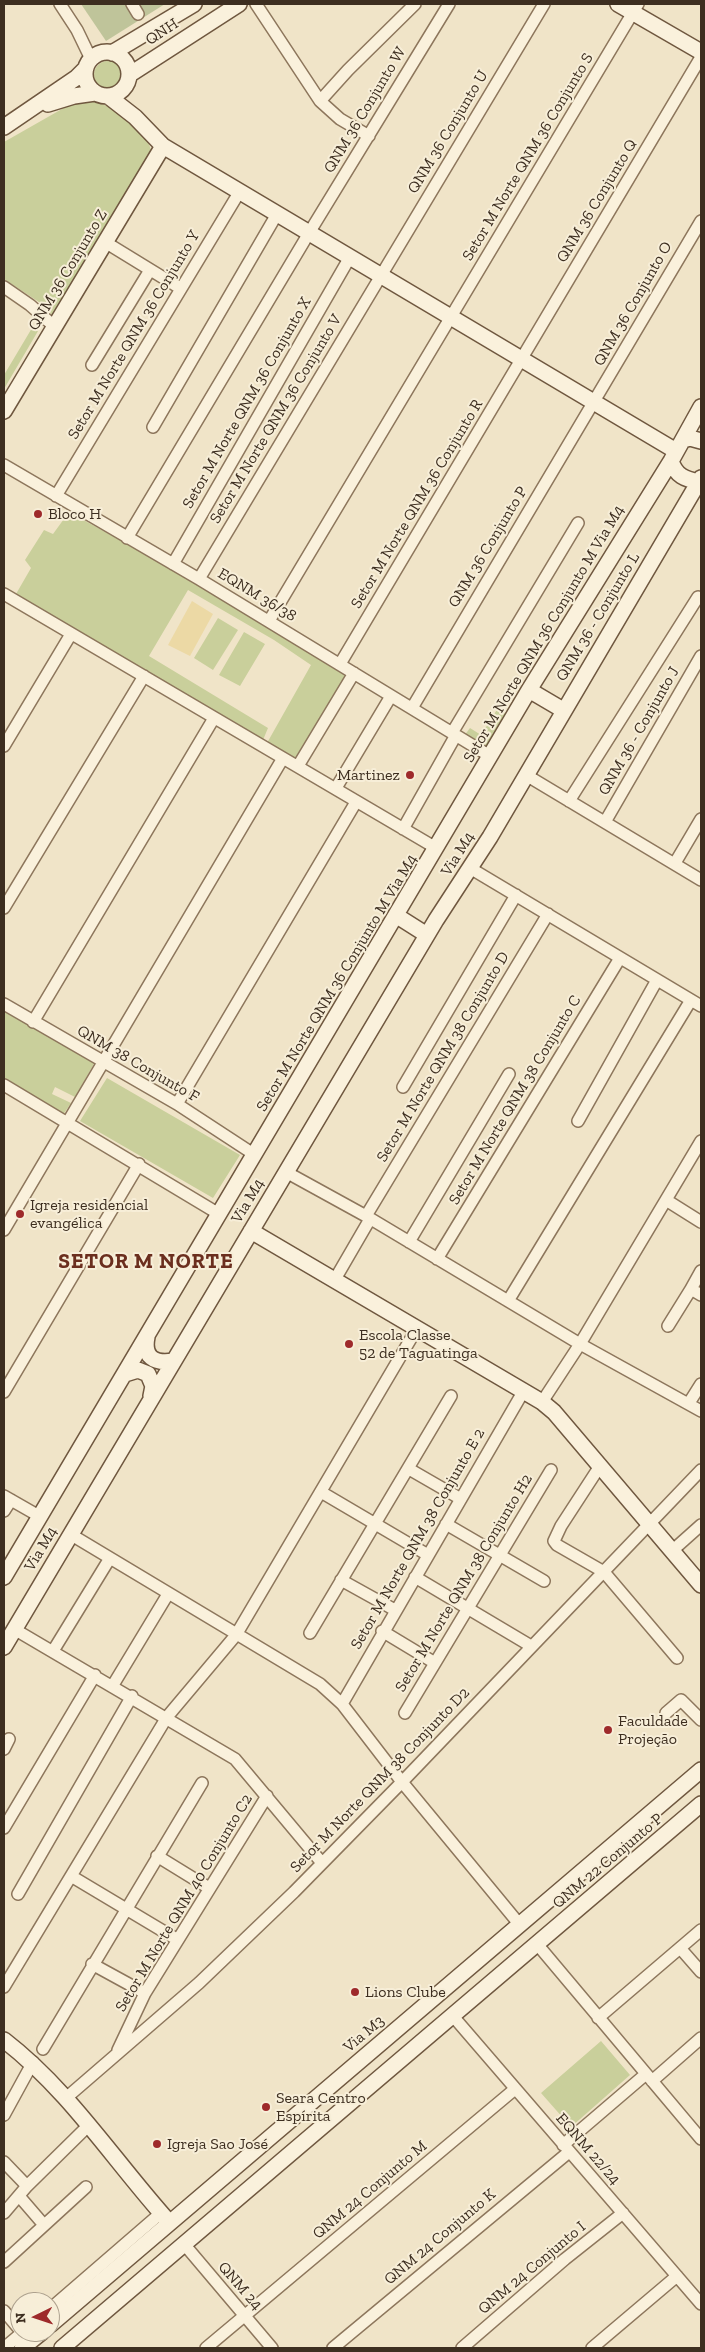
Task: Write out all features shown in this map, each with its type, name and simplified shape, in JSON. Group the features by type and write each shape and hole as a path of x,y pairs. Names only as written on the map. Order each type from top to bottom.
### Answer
{"main road":[{"name":"QNH","path":"32,109 76,78 97,58 194,4"},
{"name":"QNH","path":"128,79 239,4"},
{"path":"618,4 635,8 701,52"},
{"path":"157,141 132,105 128,95 128,79 122,58 97,58 85,77 88,86 135,118 157,141 594,404 677,451"},
{"path":"4,127 32,109 63,98 121,91 128,79"},
{"name":"QNM 36 Conjunto Z","path":"4,411 105,242 157,141"},
{"name":"Setor M Norte QNM 36 Conjunto M Via M4","path":"4,1576 529,690 677,451 701,407"},
{"path":"700,480 679,476 674,470 677,451 690,438 701,441"},
{"name":"QNM 36 - Conjunto L","path":"526,775 700,480"},
{"path":"529,690 563,710"},
{"name":"Via M4","path":"4,1647 427,935 526,775"},
{"path":"396,916 427,935"},
{"path":"251,1231 416,1330 542,1402 566,1424 701,1585"},
{"path":"147,1336 146,1352 150,1358 156,1362 173,1361"},
{"path":"125,1374 138,1370 148,1374 153,1386 151,1397"},
{"name":"Via M3","path":"60,2316 151,2239 165,2218 247,2156 701,1770"},
{"name":"QNM 22 Conjunto P","path":"540,1942 701,1804"},
{"path":"62,2348 540,1942 573,1904 607,1875 609,1870 606,1864 596,1860"},
{"path":"380,2077 368,2075 367,2064 404,2031 424,2006"},
{"path":"4,2040 33,2062 66,2098 165,2218"},
{"path":"208,2224 230,2196 260,2172 262,2165 259,2159 247,2156"},
{"path":"106,2311 97,2308 90,2296 127,2267 151,2239"}],"street":[{"path":"60,4 97,58"},
{"path":"132,4 138,14"},
{"path":"256,4 320,101 340,119 369,136"},
{"path":"320,101 348,70 415,4"},
{"name":"QNM 36 Conjunto W","path":"128,538 309,233 449,4"},
{"name":"QNM 36 Conjunto U","path":"380,276 544,4"},
{"name":"Setor M Norte QNM 36 Conjunto S","path":"269,622 452,318 635,8"},
{"name":"QNM 36 Conjunto Q","path":"522,360 701,57"},
{"name":"Setor M Norte QNM 36 Conjunto Y","path":"56,496 240,191"},
{"path":"152,427 277,214"},
{"name":"QNM 36 Conjunto O","path":"594,404 701,221"},
{"path":"105,242 180,288"},
{"name":"Setor M Norte QNM 36 Conjunto X","path":"173,564 350,258"},
{"path":"92,365 150,270"},
{"name":"Setor M Norte QNM 36 Conjunto V","path":"199,579 380,276"},
{"path":"4,287 30,305 55,327"},
{"name":"Setor M Norte QNM 36 Conjunto R","path":"340,664 522,360"},
{"name":"QNM 36 Conjunto P","path":"412,708 594,404"},
{"name":"EQNM 36/38","path":"4,465 199,579 490,756"},
{"path":"403,829 454,734 578,523"},
{"path":"4,594 436,848"},
{"path":"569,801 698,597"},
{"path":"4,746 71,634"},
{"name":"QNM 36 - Conjunto J","path":"605,822 701,656"},
{"path":"298,766 354,673"},
{"path":"4,908 144,676"},
{"path":"336,788 391,696"},
{"path":"33,1022 214,718"},
{"path":"4,1230 283,758"},
{"path":"526,775 701,880"},
{"path":"177,1104 356,802"},
{"path":"675,863 701,819"},
{"path":"470,868 696,1003 508,1301"},
{"path":"402,1087 516,895"},
{"name":"Setor M Norte QNM 38 Conjunto D","path":"334,1281 368,1218 548,914"},
{"name":"Setor M Norte QNM 38 Conjunto C","path":"437,1259 620,958"},
{"path":"578,1121 657,980"},
{"name":"QNM 38 Conjunto F","path":"4,1004 177,1104 255,1155"},
{"path":"409,1242 509,1074"},
{"path":"4,1085 139,1164 219,1214"},
{"path":"542,1402 580,1344 701,1141"},
{"path":"4,1392 139,1164"},
{"path":"286,1172 368,1218 580,1344 701,1411"},
{"path":"666,1200 701,1222"},
{"path":"668,1326 696,1292 701,1271"},
{"path":"4,1987 167,1717 236,1635 416,1330"},
{"path":"689,1403 701,1384"},
{"name":"Setor M Norte QNM 38 Conjunto E 2","path":"342,1704 382,1631 523,1392"},
{"path":"310,1633 451,1396"},
{"path":"600,1466 561,1526 554,1541 557,1545 604,1572 677,1658"},
{"path":"409,1469 461,1499"},
{"name":"Setor M Norte QNM 38 Conjunto H2","path":"405,1713 551,1470"},
{"name":"Setor M Norte QNM 38 Conjunto D2","path":"66,2098 199,1983 322,1863 701,1470"},
{"path":"321,1492 428,1555"},
{"path":"4,1511 7,1498 40,1516"},
{"path":"446,1524 544,1581"},
{"path":"672,1550 701,1525"},
{"path":"70,1534 236,1635 314,1678 342,1704 402,1782 520,1925"},
{"path":"53,1651 110,1558"},
{"path":"415,1577 531,1646"},
{"path":"341,1580 395,1610"},
{"path":"113,1685 168,1594"},
{"path":"14,1629 132,1696 235,1759 322,1863"},
{"path":"382,1631 435,1663"},
{"path":"4,1828 95,1676"},
{"path":"18,1894 132,1696"},
{"path":"666,1713 681,1700 701,1720"},
{"path":"43,2049 125,1908 202,1783"},
{"name":"Setor M Norte QNM 40 Conjunto C2","path":"116,2053 145,1993 267,1796"},
{"path":"157,1856 209,1888"},
{"path":"72,1876 178,1940"},
{"path":"598,2018 701,1930"},
{"path":"540,1942 598,2018 701,2139"},
{"path":"680,1948 701,1972"},
{"path":"92,1964 145,1993"},
{"name":"EQNM 22/24","path":"452,2015 701,2304"},
{"name":"QNM 24 Conjunto K","path":"333,2348 649,2077 701,2038"},
{"path":"4,2115 33,2062"},
{"name":"QNM 24 Conjunto M","path":"206,2348 515,2089"},
{"path":"4,2213 89,2125"},
{"path":"4,2162 28,2186"},
{"path":"4,2262 86,2187"},
{"path":"19,2196 44,2225"},
{"name":"QNM 24 Conjunto I","path":"462,2348 623,2213"},
{"path":"60,2301 165,2218"},
{"name":"QNM 24","path":"184,2244 272,2348"},
{"path":"592,2348 677,2276"}],"green space":[{"path":"81,4 165,4 106,41"},
{"path":"108,61 118,65 122,75 118,85 108,89 98,85 94,75 98,65"},
{"path":"88,101 97,102 126,117 142,133 148,141 151,150 52,316 48,308 4,279 4,142 69,105"},
{"path":"32,328 38,331 4,389 4,375"},
{"path":"69,512 167,566 347,673 295,760 267,743 311,665 274,640 188,590 149,656 268,728 263,740 16,594 31,568 25,560 44,530 53,534"},
{"path":"218,618 238,630 213,670 194,658"},
{"path":"244,632 265,644 240,686 219,675"},
{"path":"498,708 507,715 486,748 464,736 470,728 481,735"},
{"path":"4,1008 95,1062 75,1097 55,1087 52,1094 71,1103 63,1115 4,1079"},
{"path":"107,1078 240,1155 213,1198 80,1121"},
{"path":"601,2041 630,2075 571,2127 541,2093"}],"sand":[{"path":"192,601 213,614 190,656 168,645"}],"place":[{"name":"Bloco H","path":"38,514"},
{"name":"Martinez","path":"410,775"},
{"name":"Igreja residencial evangélica","path":"20,1214"},
{"name":"Escola Classe 52 de Taguatinga","path":"349,1344"},
{"name":"Faculdade Projeção","path":"608,1730"},
{"name":"Lions Clube","path":"355,1992"},
{"name":"Seara Centro Espírita","path":"266,2107"},
{"name":"Igreja Sao José","path":"157,2144"}],"district":[{"name":"SETOR M NORTE","path":"146,1262"}]}
